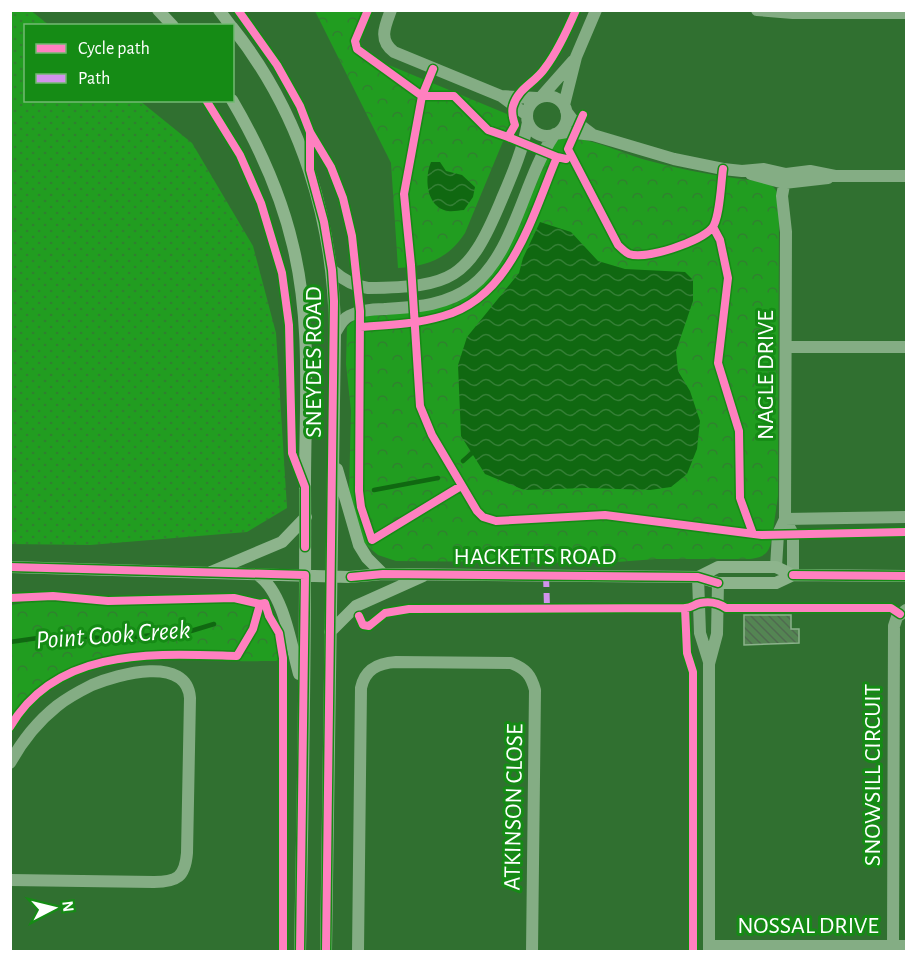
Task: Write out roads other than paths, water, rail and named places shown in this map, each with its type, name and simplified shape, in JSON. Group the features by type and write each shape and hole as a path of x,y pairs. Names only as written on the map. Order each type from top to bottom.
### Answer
{"main road":[{"path":"158,10 171,24"},
{"name":"SNEYDES ROAD","path":"219,10 230,24"},
{"name":"SNEYDES ROAD","path":"234,29 261,68 295,132 317,193 332,270 334,333 332,576 326,951"},
{"name":"SNEYDES ROAD","path":"233,102 256,142 278,192 294,246 303,300 306,517 300,951"},
{"path":"332,447 359,545 367,558 383,574"},
{"path":"207,574 282,542 306,517"},
{"path":"10,567 305,575"},
{"path":"718,567 718,584"},
{"name":"HACKETTS ROAD","path":"698,577 718,567 776,567 793,575 906,576"},
{"path":"776,567 776,583"},
{"path":"258,575 268,582 277,598 303,690"},
{"name":"HACKETTS ROAD","path":"305,575 698,577 718,584 776,583 793,575"},
{"path":"330,632 356,606 427,575"}],"street":[{"path":"391,10 383,32 385,42 394,52 501,96 527,119 538,134 567,132 593,135 674,159 742,171 764,169 787,180 810,171 835,176 906,176"},
{"path":"334,333 344,320 360,311 434,304 461,293 482,277 492,265 502,249 539,159 554,134 560,131 566,122 565,108 576,57 596,10"},
{"path":"757,10 783,13 906,13"},
{"path":"332,270 338,276 359,287 368,288 424,285 460,270 475,254 486,236 524,145 529,107 576,57"},
{"path":"501,96 552,96 565,108 572,119 593,135"},
{"name":"NAGLE DRIVE","path":"776,567 778,534 785,519 787,347 786,232 783,213 787,180"},
{"path":"787,347 906,347"},
{"path":"785,519 906,518"},
{"name":"NAGLE DRIVE","path":"785,519 793,534 793,575"},
{"path":"698,577 700,633 709,664"},
{"path":"709,949 709,664 717,634 718,584"},
{"name":"SNOWSILL CIRCUIT","path":"893,946 894,627 897,617 906,610"},
{"name":"ATKINSON CLOSE","path":"358,951 361,696 364,677 372,668 387,663 512,663 522,667 531,676 535,690 532,951"},
{"path":"10,763 25,738 45,716 69,698 93,685 117,677 155,672 177,675 188,686 190,698 187,853 184,868 178,877 164,882 10,880"},
{"name":"NOSSAL DRIVE","path":"709,949 906,946"}],"water":[{"path":"431,162 440,162 446,171 462,175 475,187 473,197 464,210 448,211 435,204 431,198 428,183"},
{"path":"540,222 571,232 598,261 625,269 685,272 693,280 693,301 676,351 678,371 690,391 700,421 697,449 687,474 671,487 650,490 587,488 524,490 485,474 461,436 458,365 467,337 519,273 523,258"}],"waterway":[{"name":"Point Cook Creek","path":"463,461 472,453"},
{"name":"Point Cook Creek","path":"374,490 438,478"},
{"name":"Point Cook Creek","path":"10,642 59,635 115,639 191,631 214,624"}]}
